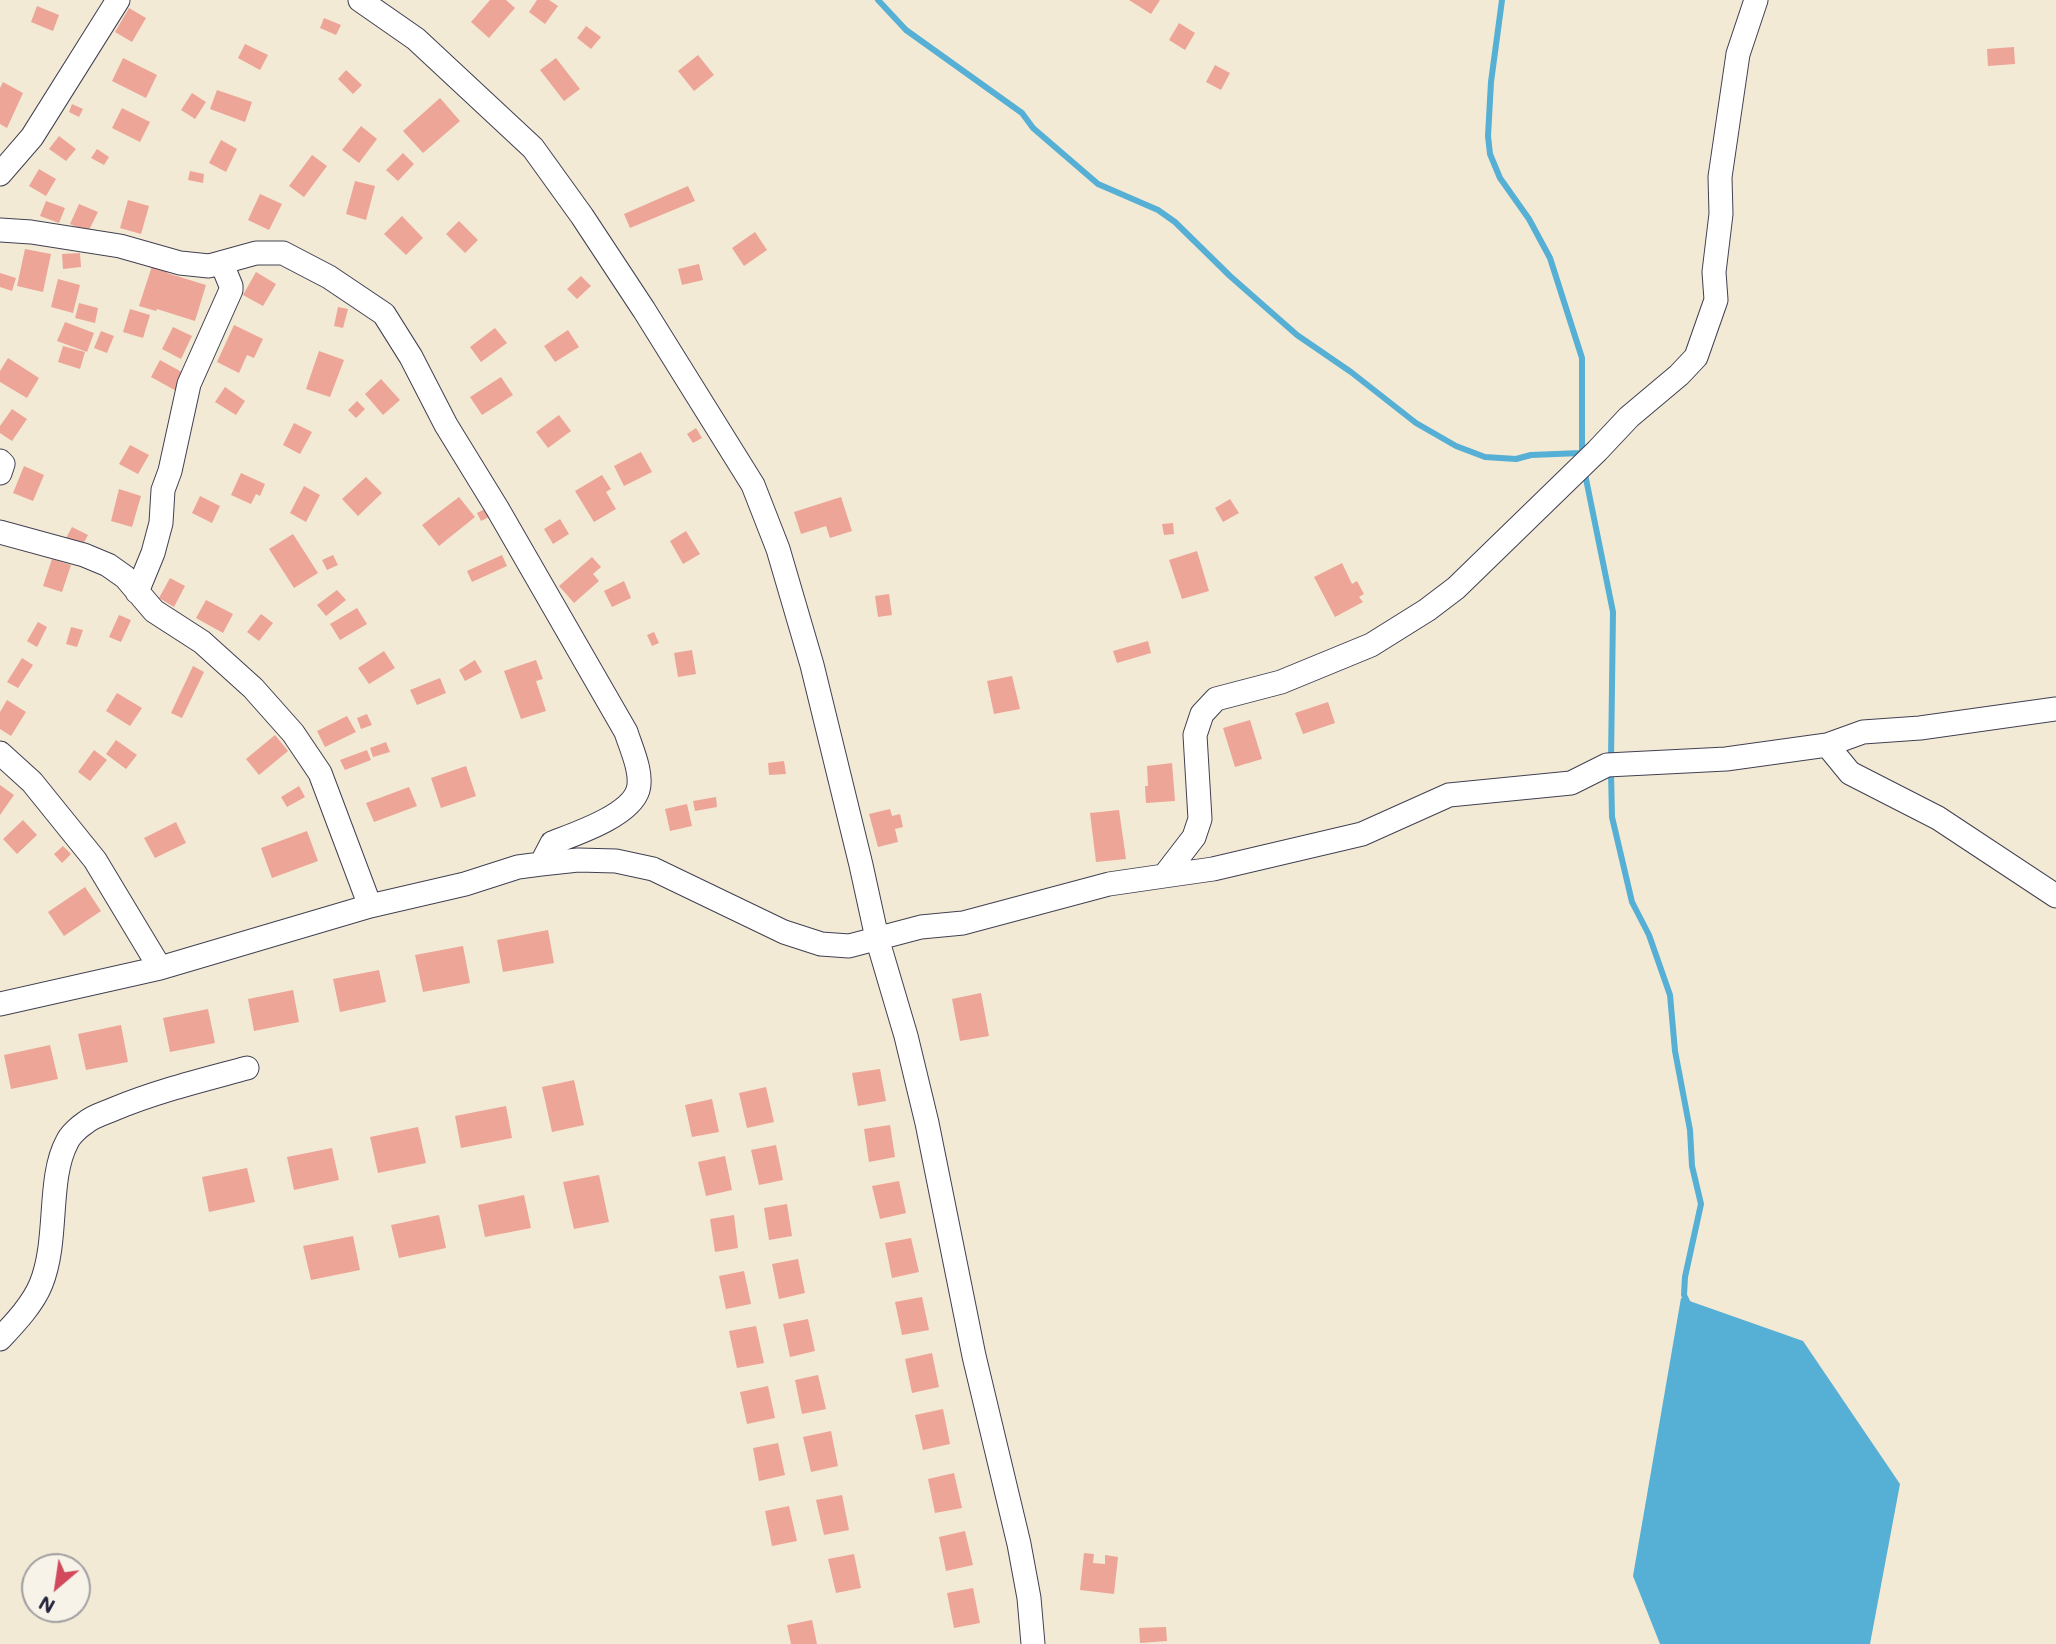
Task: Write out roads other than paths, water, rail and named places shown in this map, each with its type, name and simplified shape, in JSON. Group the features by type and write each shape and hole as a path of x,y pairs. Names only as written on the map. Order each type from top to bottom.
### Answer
{"street":[{"path":"0,174 32,137 118,0"},
{"path":"360,0 416,39 533,148 638,299 753,485 778,549 812,665 862,865 877,938 906,1036 927,1123 974,1356 1020,1544 1033,1644"},
{"path":"1164,876 1194,837 1200,819 1195,735 1202,714 1216,699 1281,682 1371,645 1427,610 1456,588 1629,417 1679,375 1696,356 1716,300 1714,272 1721,215 1720,177 1738,54 1756,0"},
{"path":"0,230 31,232 120,246 180,263 209,266 256,253 283,253 329,277 384,314 626,732 638,774 638,791 624,809 576,834 552,843 541,864"},
{"path":"137,592 153,553 161,523 163,490 170,471 189,384 231,290 232,286 222,264"},
{"path":"0,461 3,464 0,473"},
{"path":"0,532 84,555 108,565 125,577 154,611 202,642 253,688 293,733 320,773 370,906"},
{"path":"0,1004 160,968 370,906 465,884 518,867 578,860 616,861 653,869 784,932 821,944 849,946 921,927 963,923 1109,884 1213,869 1362,834 1449,795 1571,783 1606,765 1726,759 1827,745 1863,732 1920,728 2056,709"},
{"path":"1827,745 1850,773 1938,817 2056,896"},
{"path":"0,753 32,782 95,860 160,968"},
{"path":"0,1339 18,1320 41,1286 51,1251 56,1188 67,1140 87,1121 127,1104 247,1068"}],"water":[{"path":"1681,1298 1803,1341 1900,1484 1870,1644 1660,1644 1633,1576"}],"waterway":[{"path":"878,0 906,30 1022,113 1033,128 1098,184 1158,210 1175,222 1230,276 1297,335 1351,372 1416,423 1456,446 1485,457 1516,459 1531,455 1581,453"},
{"path":"1502,0 1491,82 1488,136 1490,154 1500,178 1529,219 1550,258 1582,358 1582,459"},
{"path":"1584,469 1613,612 1611,760"},
{"path":"1611,771 1612,817 1632,902 1649,935 1670,995 1675,1051 1690,1130 1692,1166 1701,1204 1685,1277 1684,1295 1690,1308"}]}
